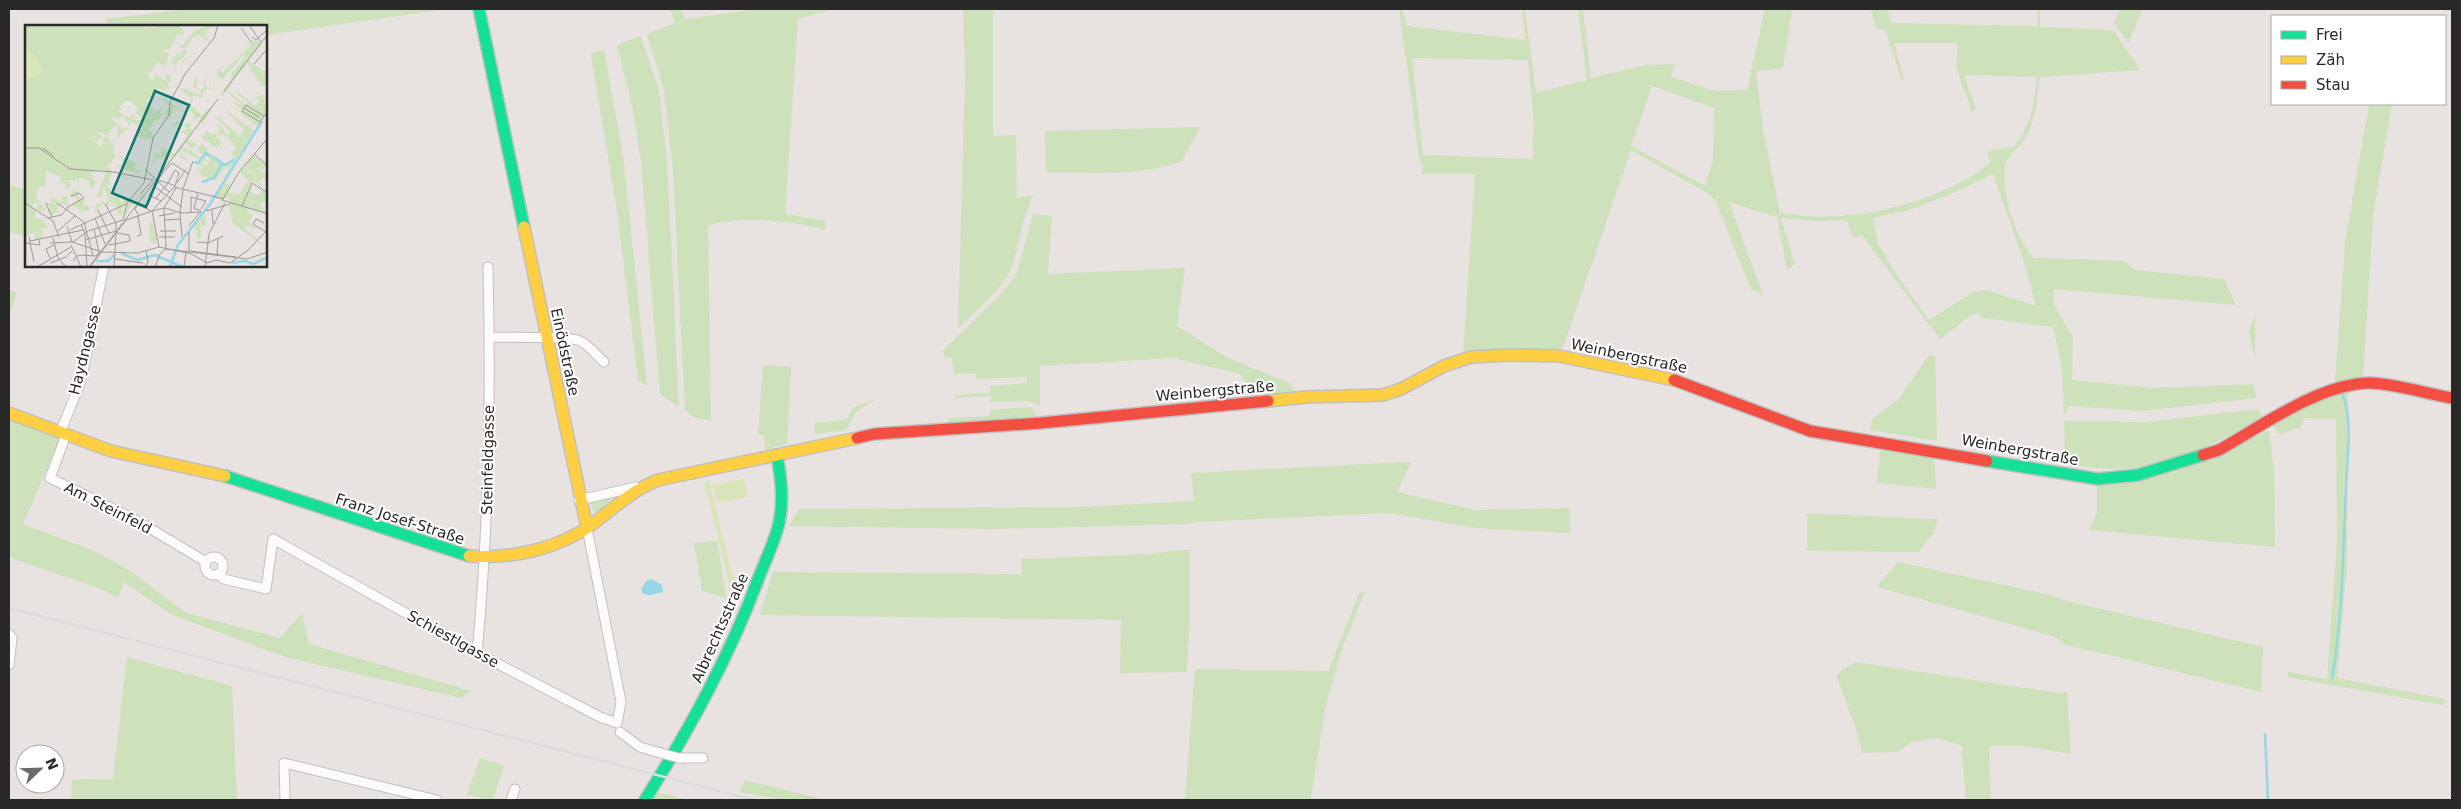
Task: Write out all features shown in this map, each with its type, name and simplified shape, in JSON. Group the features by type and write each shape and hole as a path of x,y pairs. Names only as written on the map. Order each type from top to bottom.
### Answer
{"main road":[{"name":"Einödstraße","path":"479,9 579,500 587,528"},
{"name":"Weinbergstraße","path":"777,455 846,439 907,430 1041,423 1307,397 1383,395 1401,389 1444,366 1471,357 1508,355 1559,356 1640,371 1683,382 1810,431 2098,479 2138,475 2218,450 2312,398 2354,384 2371,383 2452,398"},
{"name":"Franz Josef-Straße","path":"9,413 111,451 221,475 463,556 486,558 504,556 562,542 587,528 638,486 704,469 777,455"},
{"name":"Albrechtsstraße","path":"645,800 675,752 715,679 747,610 779,523 783,486 777,455"}],"street":[{"name":"Steinfeldgasse","path":"477,653 486,558 490,337 488,267"},
{"name":"Haydngasse","path":"63,434 81,380 104,268"},
{"path":"490,337 547,339 570,337 581,341 604,362"},
{"name":"Am Steinfeld","path":"63,434 50,478 136,520 206,562"},
{"path":"579,500 638,486"},
{"name":"Einödstraße","path":"587,528 621,702"},
{"name":"Am Steinfeld","path":"218,574 223,568 221,560 212,557 206,562 205,568 208,574 218,574 224,579 266,589 272,539"},
{"name":"Schiestlgasse","path":"272,539 477,653 600,717 617,723 621,702"},
{"path":"9,665 10,636"},
{"path":"620,732 640,747 679,758 703,758"},
{"path":"285,800 284,763 437,800"},
{"path":"511,800 515,789"}],"green space":[{"path":"188,9 446,9 268,35 268,25 107,25 106,19"},
{"path":"670,9 681,9 685,19 759,9 833,9 798,19 785,214 826,221 825,230 766,220 721,222 708,225 711,421 693,417 685,410 673,171 664,90 647,34 675,23"},
{"path":"963,9 993,9 993,136 1016,135 1017,197 1033,196 1026,214 1015,258 1008,275 996,291 958,329 965,75"},
{"path":"1399,9 1402,9 1407,26 1525,40 1522,9 1525,9 1536,93 1587,80 1578,9 1583,9 1591,78 1646,65 1675,64 1671,77 1715,91 1747,90 1765,9 1792,9 1783,68 1756,71 1763,129 1780,213 1809,217 1841,216 1908,204 1951,187 1971,176 1990,163 1987,151 2013,147 2028,123 2033,106 2037,77 1964,75 1976,109 1972,112 1956,67 1958,43 1894,43 1904,80 1902,80 1885,30 1876,29 1871,9 1888,9 1891,23 2037,26 2038,9 2040,9 2040,27 2113,30 2140,70 2040,77 2031,125 2024,140 2006,162 2004,176 2007,201 2011,214 2027,250 2034,258 2124,261 2136,270 2224,279 2236,305 2054,289 2054,305 2073,337 2072,380 2156,388 2253,384 2257,398 2142,411 2069,406 2064,415 2062,366 2053,327 1982,318 1978,312 1940,339 1862,235 1853,238 1846,220 1816,221 1781,218 1795,264 1787,270 1777,217 1729,202 1763,295 1752,290 1716,201 1709,194 1631,150 1566,339 1559,353 1463,354 1475,174 1422,174 1423,163 1420,163","holes":["1412,58 1528,60 1534,121 1532,146 1534,159 1423,155","1652,86 1714,108 1713,160 1705,186 1631,146","1993,174 2024,262 2036,306 1987,290 1973,292 1929,320 1896,274 1878,243 1873,218 1909,210 1949,195"]},
{"path":"2120,9 2142,9 2129,43 2114,23"},
{"path":"641,36 659,90 667,160 679,407 660,394 641,162 632,105 617,45"},
{"path":"604,49 624,163 647,386 638,380 617,211 591,54"},
{"path":"2369,105 2392,105 2373,216 2363,378 2335,383 2345,242"},
{"path":"1200,127 1182,161 1166,166 1116,173 1049,173 1046,169 1045,131"},
{"path":"9,185 25,189 25,236 9,232"},
{"path":"1033,214 1052,216 1048,274 1185,268 1177,326 1228,358 1290,383 1296,396 1271,396 1269,389 1249,387 1240,374 1173,358 1040,366 1040,407 1028,401 991,402 991,396 955,398 955,395 990,393 990,386 1027,383 1026,377 976,379 976,373 954,374 952,358 946,358 943,351 1002,293 1016,276"},
{"path":"9,290 17,293 9,317"},
{"path":"2255,313 2255,359 2249,332"},
{"path":"1929,355 1935,355 1937,441 1870,430 1872,419 1899,399"},
{"path":"763,365 791,367 787,444 765,450 764,436 758,434"},
{"path":"2348,390 2347,566 2337,678 2445,699 2443,705 2287,677 2288,672 2327,679 2337,538 2336,419 2303,418 2301,427 2280,435 2274,426 2313,402"},
{"path":"876,399 856,412 846,430 814,434 815,423 846,420 854,407"},
{"path":"1031,407 1036,414 1035,418 950,425 948,421 948,418 990,416 991,410"},
{"path":"2259,409 2262,418 2260,422 2208,446 2171,459 2134,468 2115,469 2065,464 2064,421 2146,422"},
{"path":"9,420 60,438 23,524 94,551 125,567 186,613 280,638 302,613 309,644 471,691 461,698 285,657 172,615 124,582 118,598 98,588 11,558 9,555"},
{"path":"2269,431 2274,468 2275,547 2089,530 2097,512 2097,482 2142,480 2164,474 2207,459"},
{"path":"1880,450 1934,458 1936,489 1877,483"},
{"path":"1411,462 1397,492 1475,510 1570,508 1570,533 1476,528 1389,513 1196,522 1187,524 992,529 789,526 799,509 1081,507 1194,501 1191,473"},
{"path":"744,479 748,497 717,503 713,485"},
{"path":"709,481 733,577 735,577 738,588 731,590 704,482"},
{"path":"617,495 595,514 590,502"},
{"path":"1807,513 1938,519 1933,533 1919,552 1807,551"},
{"path":"717,541 726,598 702,591 694,543"},
{"path":"1190,549 1190,613 1187,672 1120,673 1121,620 760,615 773,572 1022,574 1021,559 1148,554"},
{"path":"1898,562 2050,595 2067,601 2263,647 2261,692 2063,644 2056,637 1877,587"},
{"path":"1365,592 1343,646 1325,709 1311,800 1185,800 1195,669 1328,671 1359,593"},
{"path":"127,657 232,686 237,800 71,800 72,780 113,779"},
{"path":"1855,662 2058,693 2067,692 2071,754 2024,746 1989,746 1991,800 1966,800 1961,745 1937,738 1912,742 1897,752 1862,753 1856,729 1836,675"},
{"path":"480,758 504,766 493,800 467,795"},
{"path":"744,780 827,800 785,800 740,792"},
{"path":"656,792 684,799 685,800 652,800"}],"water":[{"path":"652,579 662,585 663,592 650,595 643,594 641,589 647,580"}],"waterway":[{"path":"2332,678 2340,606 2349,440 2348,417 2343,395"},
{"path":"2265,734 2268,800"}],"railway":[{"path":"9,608 754,800"}],"traffic: fast":[{"path":"479,9 524,227"},
{"path":"645,800 678,746 722,663 748,606 773,543 779,523 782,497 777,455"},
{"path":"1987,461 2098,479 2138,475 2203,455"},
{"path":"225,476 469,556"}],"traffic: slow":[{"path":"524,227 587,528"},
{"path":"1268,401 1307,397 1383,395 1401,389 1444,366 1471,357 1508,355 1559,356 1674,380"},
{"path":"9,413 111,451 225,476"},
{"path":"469,556 486,557 519,554 566,540 594,523 632,494 658,480 857,438"}],"traffic: jam":[{"path":"1674,380 1810,431 1987,461"},
{"path":"2203,455 2219,450 2311,398 2350,385 2378,383 2452,398"},
{"path":"857,438 874,434 1041,423 1268,401"}]}
